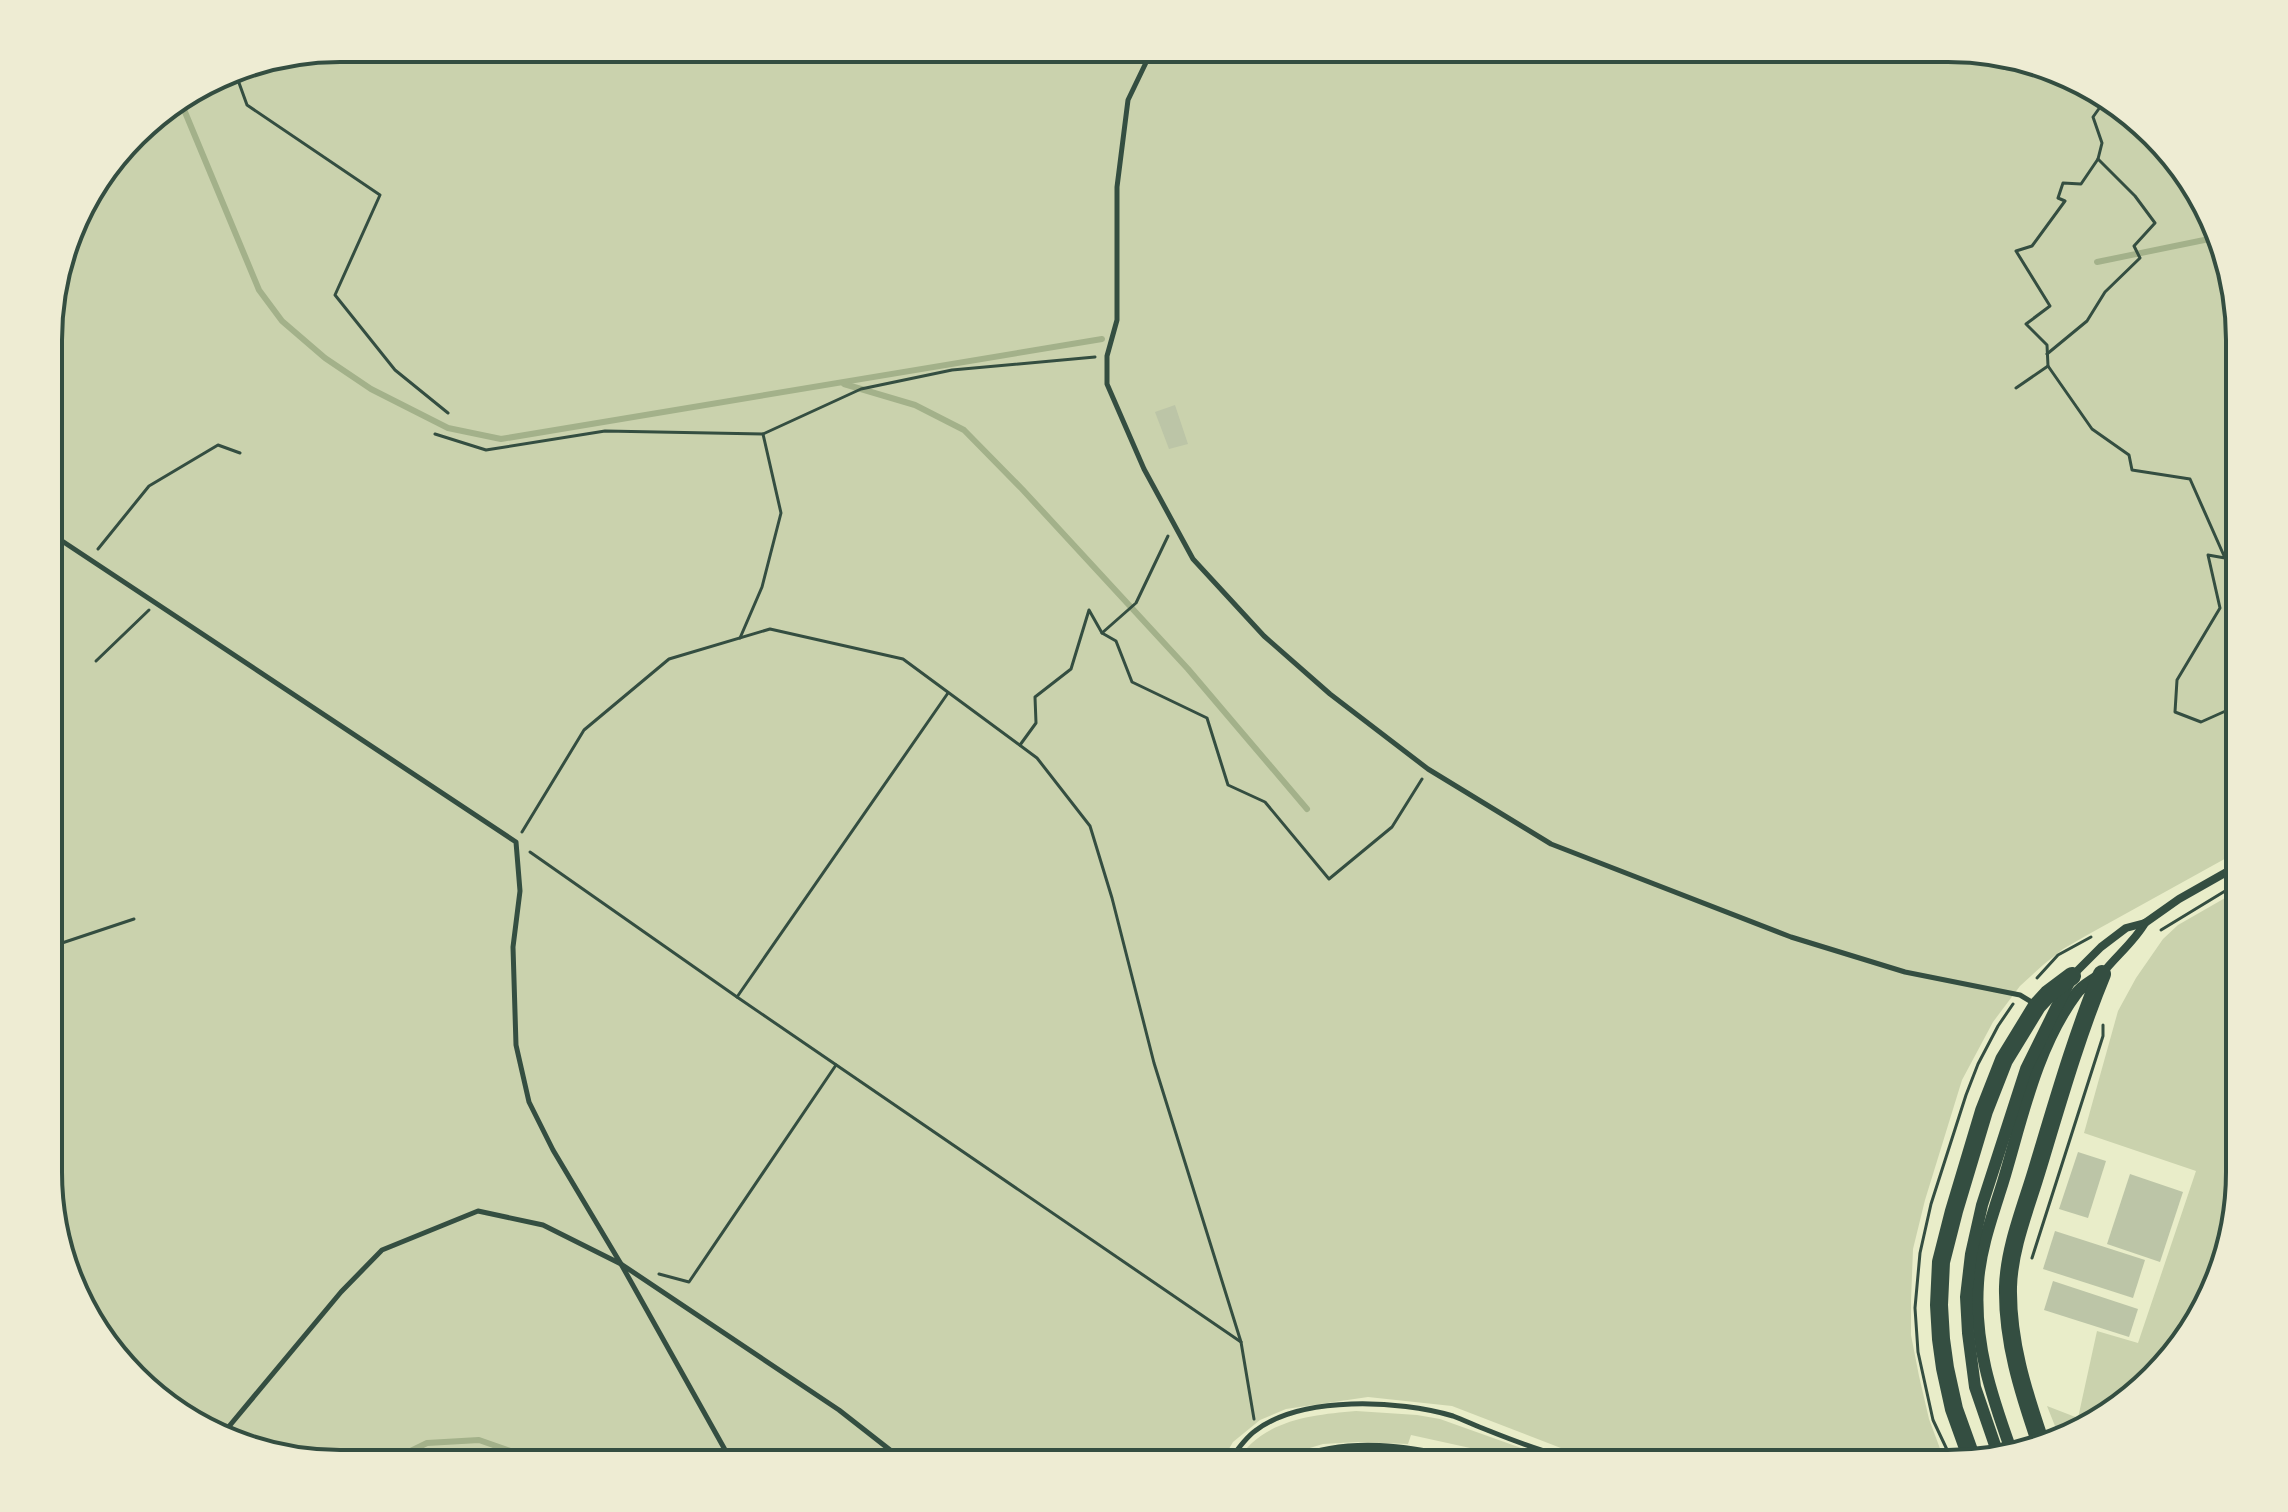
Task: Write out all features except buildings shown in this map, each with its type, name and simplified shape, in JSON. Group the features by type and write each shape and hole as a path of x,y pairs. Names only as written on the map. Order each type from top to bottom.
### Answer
{"highway":[{"path":"2038,1435 2013,1348 2008,1284 2019,1231 2082,1023 2102,974"},
{"path":"1965,1449 1954,1409 1941,1339 1941,1262 1984,1111 2004,1060 2037,1006 2072,976"}],"street":[{"path":"1995,1446 1975,1387 1966,1297 1971,1254 1982,1205 2026,1069 2072,976 2101,947 2126,928 2145,923 2225,873"},
{"path":"2009,1443 1987,1382 1979,1335 1977,1282 1986,1240 2033,1081 2053,1033 2077,992 2102,974 2145,923"}],"lane":[{"path":"1146,62 1128,100 1117,187 1117,320 1107,356 1107,384 1144,469 1193,559 1264,636 1330,694 1428,769 1551,844 1805,941 1905,972 2020,995 2037,1006"},
{"path":"62,541 516,842 520,891 513,947 516,1045 529,1102 553,1150 725,1450"},
{"path":"229,1427 341,1292 382,1250 478,1211 543,1225 621,1264 839,1410 890,1450"},
{"path":"1239,1449 1255,1431 1284,1417 1315,1408 1356,1404 1390,1404 1425,1409 1456,1417 1541,1449"}],"path":[{"path":"238,81 247,105 380,195 335,295 395,370 448,413"},
{"path":"2100,107 2093,117 2102,143 2098,159 2081,184 2063,183 2058,198 2065,201 2032,246 2016,251 2050,306 2026,324 2047,345 2048,366 2092,429 2129,455 2132,470 2190,479 2225,558"},
{"path":"2047,354 2087,321 2105,292 2140,258 2134,246 2155,223 2135,196 2098,159"},
{"path":"435,434 486,450 605,431 763,434 861,389 952,370 1107,356"},
{"path":"2016,388 2048,366"},
{"path":"740,638 762,587 781,513 763,434"},
{"path":"90,559 149,486 218,445 240,453"},
{"path":"1102,633 1136,603 1173,525"},
{"path":"2225,558 2208,555 2220,608 2177,680 2175,712 2201,722 2225,711"},
{"path":"96,661 157,602"},
{"path":"1019,745 1036,723 1035,697 1071,669 1089,610 1102,633 1116,641 1132,682 1207,718 1228,785 1265,802 1329,879 1392,827 1428,769"},
{"path":"1241,1342 516,842 584,730 669,659 770,629 903,659 1037,758 1090,826 1112,898 1154,1063 1241,1342 1255,1431"},
{"path":"737,997 948,693"},
{"path":"2155,934 2225,891"},
{"path":"62,943 134,919"},
{"path":"2028,1269 2103,1036 2103,1024"},
{"path":"621,1264 689,1282 836,1065"}],"green space":[{"path":"1948,62 1985,64 2005,71 2007,68 2020,71 2071,91 2117,119 2145,143 2169,171 2205,233 2221,285 2225,321 2225,859 2063,949 2043,965 2020,986 1993,1022 1962,1080 1913,1249 1911,1335 1929,1419 1940,1449 1564,1449 1452,1406 1368,1397 1286,1409 1260,1420 1233,1442 1229,1449 303,1448 268,1441 233,1429 201,1413 143,1369 119,1341 83,1279 71,1244 64,1209 62,340 67,285 91,217 109,185 157,131 185,109 233,83 285,67 321,63"},
{"path":"2225,898 2225,1191 2221,1227 2197,1295 2169,1341 2145,1369 2117,1393 2078,1417 2097,1331 2138,1343 2196,1171 2084,1133 2118,1011 2163,939 2178,925"},
{"path":"2047,1406 2077,1418 2056,1428"},
{"path":"1356,1411 1417,1415 1440,1419 1525,1449 1476,1449 1411,1435 1408,1444 1358,1442 1323,1444 1305,1449 1246,1449 1258,1438 1288,1422"}],"waterway":[{"path":"184,110 259,290 282,321 325,358 371,389 448,428 501,439 1102,339"},
{"path":"2097,262 2207,239"},
{"path":"844,384 915,405 964,430 1188,669 1307,809"},
{"path":"413,1450 427,1443 479,1440 507,1450"}]}
